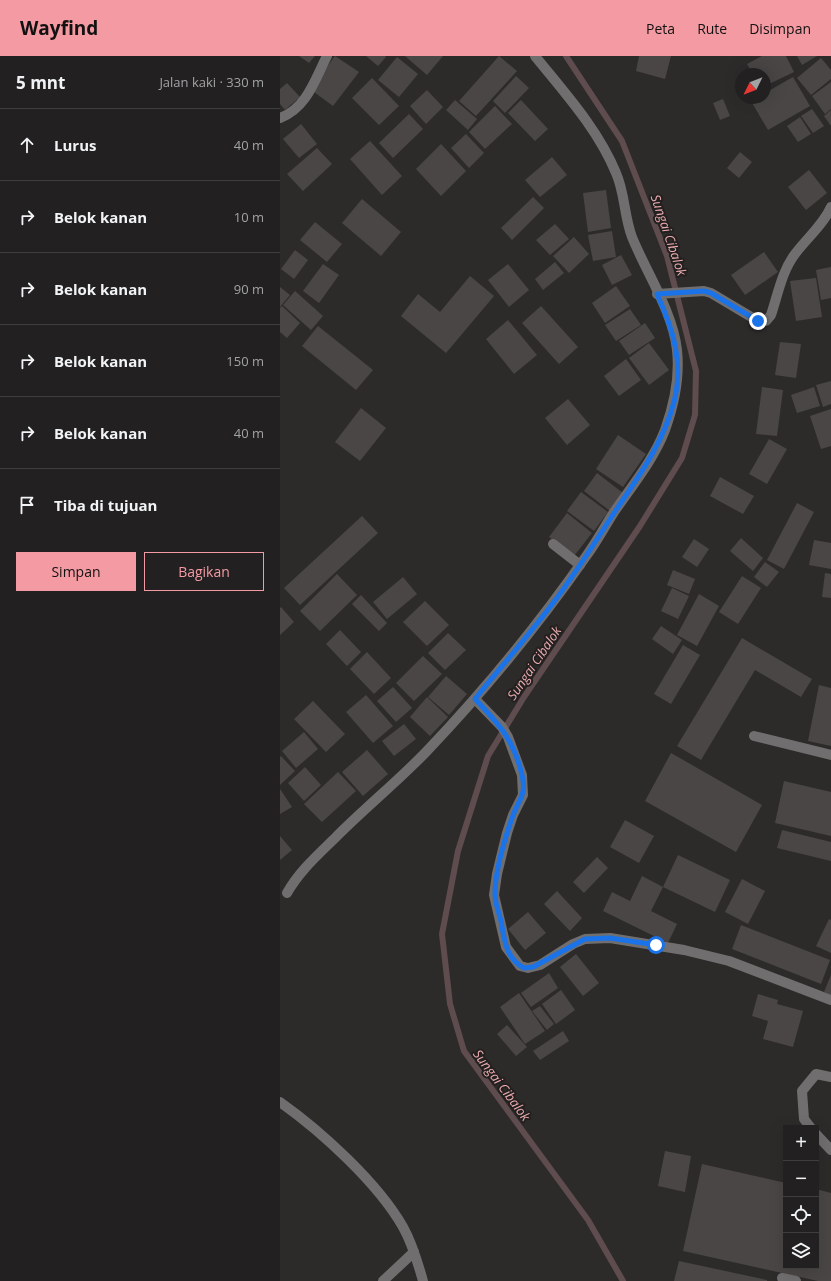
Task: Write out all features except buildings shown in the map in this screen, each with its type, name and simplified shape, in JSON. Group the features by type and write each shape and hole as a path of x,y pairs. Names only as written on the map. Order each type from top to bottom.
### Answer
{"street":[{"path":"280,118 294,112 303,103 327,56"},
{"path":"287,893 294,879 311,861 367,806 407,771 475,699 552,604 580,565 659,444 674,401 677,382 678,352 671,325 632,235 619,181 610,158 572,102 535,56"},
{"path":"657,294 694,292 711,293 758,321 766,321 771,315 787,266 794,254 823,221 831,207"},
{"path":"553,544 580,565"},
{"path":"475,699 502,727 508,737 522,775 523,795 513,815 507,833 497,874 494,895 502,924 506,947 520,966 528,968 540,965 560,951 585,939 610,938 684,950 729,961 831,1000"},
{"path":"754,736 831,755"},
{"path":"809,1125 804,1119 802,1091 816,1074 831,1077"},
{"path":"280,1102 325,1138 376,1191 392,1210 403,1228 414,1252 423,1281"},
{"path":"819,1137 831,1150"},
{"path":"383,1281 414,1252"},
{"path":"782,1278 796,1281"}],"waterway":[{"name":"Sungai Cibalok","path":"566,56 622,141 667,256 696,371 695,415 682,458 640,526 524,697 488,756 458,851 442,934 450,1004 464,1051 588,1220 623,1281"}],"route":[{"path":"656,945 610,938 585,939 560,951 540,965 524,968 514,960 506,947 502,924 494,895 497,874 507,833 513,815 523,795 522,775 508,737 502,727 475,699 552,604 589,553 659,444 674,401 677,382 678,352 671,325 657,294 704,291 719,297 758,321"}]}
